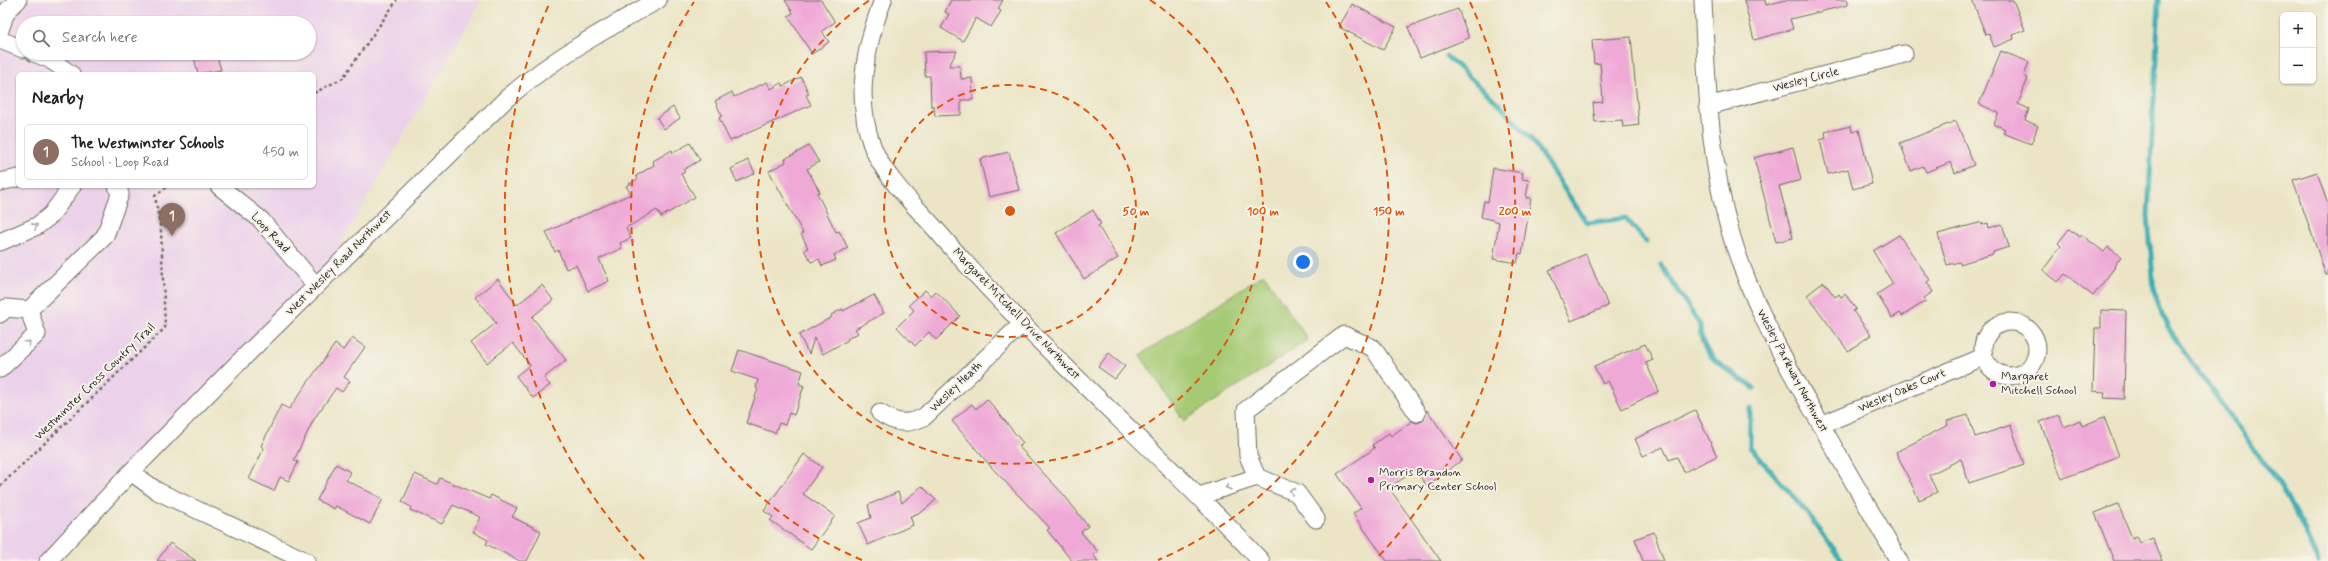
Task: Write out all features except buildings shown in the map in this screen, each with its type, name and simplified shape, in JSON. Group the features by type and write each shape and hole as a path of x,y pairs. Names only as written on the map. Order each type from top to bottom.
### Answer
{"street":[{"path":"0,30 6,12 18,0"},
{"name":"West Wesley Road Northwest","path":"48,561 131,472 316,286 495,110 535,74 578,45 658,0"},
{"name":"Margaret Mitchell Drive Northwest","path":"883,0 869,45 862,87 864,118 874,149 891,176 976,276 1199,496 1261,561"},
{"name":"Wesley Parkway Northwest","path":"1703,0 1708,106 1714,158 1725,210 1740,261 1763,317 1785,363 1899,561"},
{"path":"0,40 16,46"},
{"name":"Wesley Circle","path":"1708,106 1904,54"},
{"path":"51,60 68,72"},
{"path":"0,182 16,178"},
{"path":"0,242 36,226 51,215 71,188"},
{"path":"0,314 6,308 29,310 105,236 120,194 118,188"},
{"name":"Loop Road","path":"221,188 261,220 316,286"},
{"path":"0,369 37,334 29,310"},
{"name":"Wesley Heath","path":"880,413 891,421 903,423 913,422 924,417 1023,324"},
{"path":"1257,477 1248,456 1246,410 1344,335 1373,348 1417,413"},
{"name":"Wesley Oaks Court","path":"1821,425 1983,357"},
{"path":"131,472 157,491 306,561"},
{"path":"1199,496 1257,477 1298,493 1316,519"}],"path":[{"path":"316,92 342,78 397,0"},
{"name":"Westminster Cross Country Trail","path":"0,486 166,328 161,231 155,196 165,188"}],"shaded area":[{"path":"0,0 482,0 316,286 48,561 0,561"}],"green space":[{"path":"1264,274 1308,340 1184,421 1140,355"}],"waterway":[{"path":"2159,0 2148,216 2154,291 2162,315 2174,338 2277,481 2302,525 2318,561"},
{"path":"1446,56 1497,102 1531,139 1587,223 1626,218 1646,242"},
{"path":"1661,265 1700,325 1704,346 1710,355 1726,369 1754,388"},
{"path":"1750,409 1750,447 1800,504 1843,561"}],"place":[{"name":"The Westminster Schools","path":"172,236"},
{"name":"Margaret Mitchell School","path":"1993,384"},
{"name":"Morris Brandon Primary Center School","path":"1371,480"}]}
